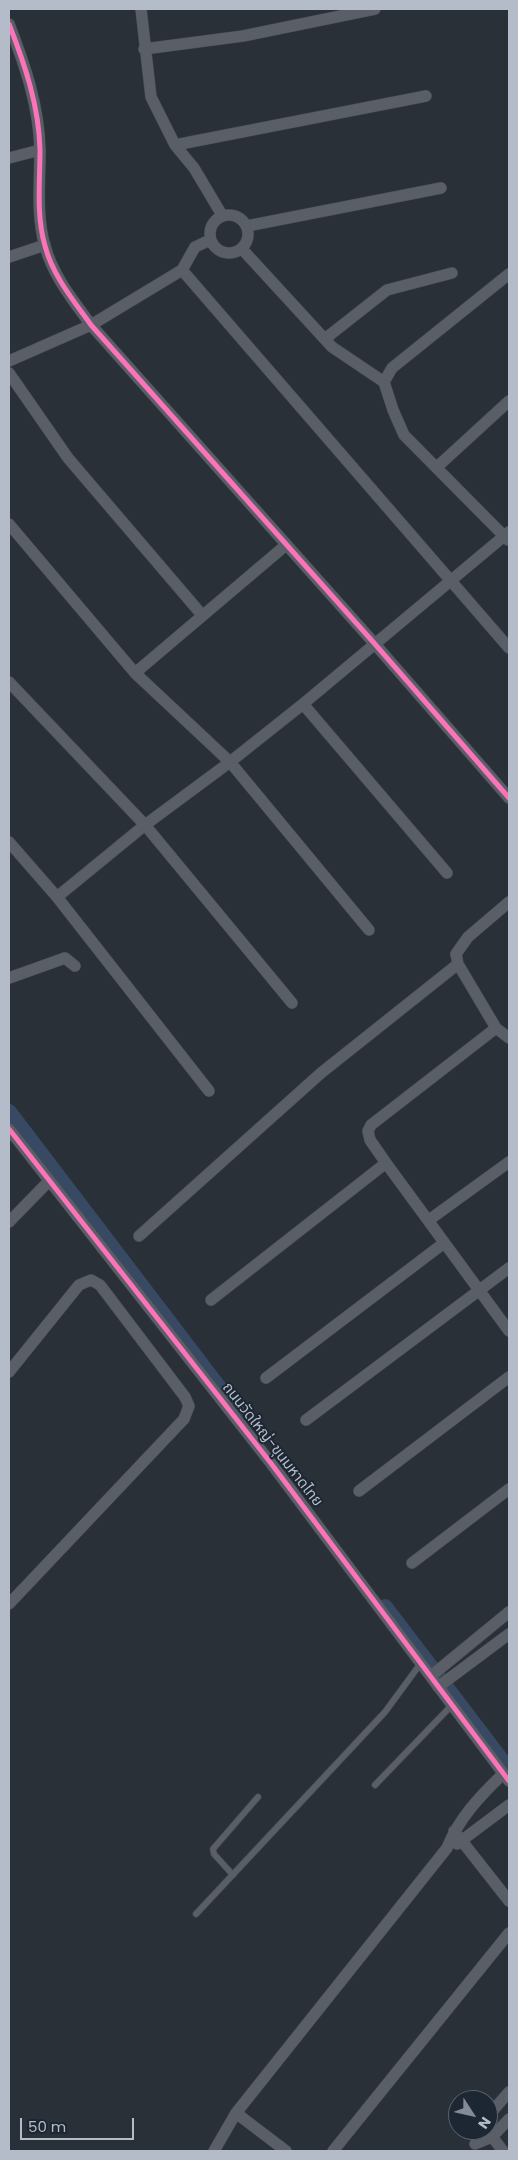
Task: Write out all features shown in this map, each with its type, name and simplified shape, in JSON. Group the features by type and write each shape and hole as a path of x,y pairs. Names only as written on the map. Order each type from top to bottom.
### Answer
{"street":[{"path":"142,9 144,49 151,97 175,145 194,168 222,215"},
{"path":"144,49 243,36 375,9"},
{"path":"9,24 13,48 36,105 40,150 38,199 45,245 59,280 91,325 509,798"},
{"path":"175,145 426,96"},
{"path":"9,158 40,150"},
{"path":"247,226 441,188"},
{"path":"222,215 238,216 247,226 247,242 242,249 236,252 220,251 210,240 211,225 222,215"},
{"path":"9,361 91,325 182,270 195,248 210,240"},
{"path":"9,257 45,245"},
{"path":"57,897 145,825 230,762 303,704 450,580 508,536 404,435 384,382 332,347 326,338 242,249"},
{"path":"182,270 509,648"},
{"path":"326,338 387,290 452,273"},
{"path":"384,382 392,368 509,274"},
{"path":"9,373 68,458 202,615"},
{"path":"437,467 509,401"},
{"path":"9,524 135,673 230,762 369,930"},
{"path":"135,673 286,545"},
{"path":"9,682 145,825 292,1003"},
{"path":"303,704 447,873"},
{"path":"9,842 57,897 210,1091"},
{"path":"509,902 490,916 461,945 456,954 458,964 496,1028 509,1038"},
{"path":"9,978 56,959 65,958 75,966"},
{"path":"139,1236 321,1073 458,964"},
{"path":"496,1028 369,1127 370,1140 478,1291 509,1331"},
{"name":"ถนนวัดใหญ่-ขุนมหาดไทย","path":"9,1128 270,1462 421,1663 434,1673 442,1684 452,1706 506,1778"},
{"path":"429,1220 509,1162"},
{"path":"211,1300 386,1163"},
{"path":"9,1222 49,1181"},
{"path":"266,1378 444,1242"},
{"path":"306,1420 509,1268"},
{"path":"9,1372 80,1285 91,1280 100,1285 186,1397 189,1406 184,1419 9,1604"},
{"path":"359,1491 509,1377"},
{"path":"412,1563 509,1489"},
{"path":"434,1673 509,1612"},
{"path":"442,1684 509,1635 497,1622"},
{"path":"214,2151 236,2113 448,1848 454,1832 479,1797 506,1778"},
{"path":"448,1848 463,1841 509,1805"},
{"path":"454,1832 509,1901"},
{"path":"333,2151 509,1932"},
{"path":"498,2105 509,2092"},
{"path":"236,2113 286,2151"},
{"path":"498,2128 509,2119"},
{"path":"472,2148 482,2140"},
{"path":"495,2140 503,2151"}],"lane":[{"path":"196,1914 386,1712 421,1663"},
{"path":"375,1785 452,1706"},
{"path":"233,1875 218,1859 214,1849 258,1797"}],"waterway":[{"path":"9,1112 236,1410"},
{"path":"385,1607 509,1770"}],"cycle path":[{"path":"9,24 26,70 37,118 40,150 39,210 42,234 53,267 64,287 91,325 509,798"},
{"path":"9,1129 270,1462 509,1781"}]}
